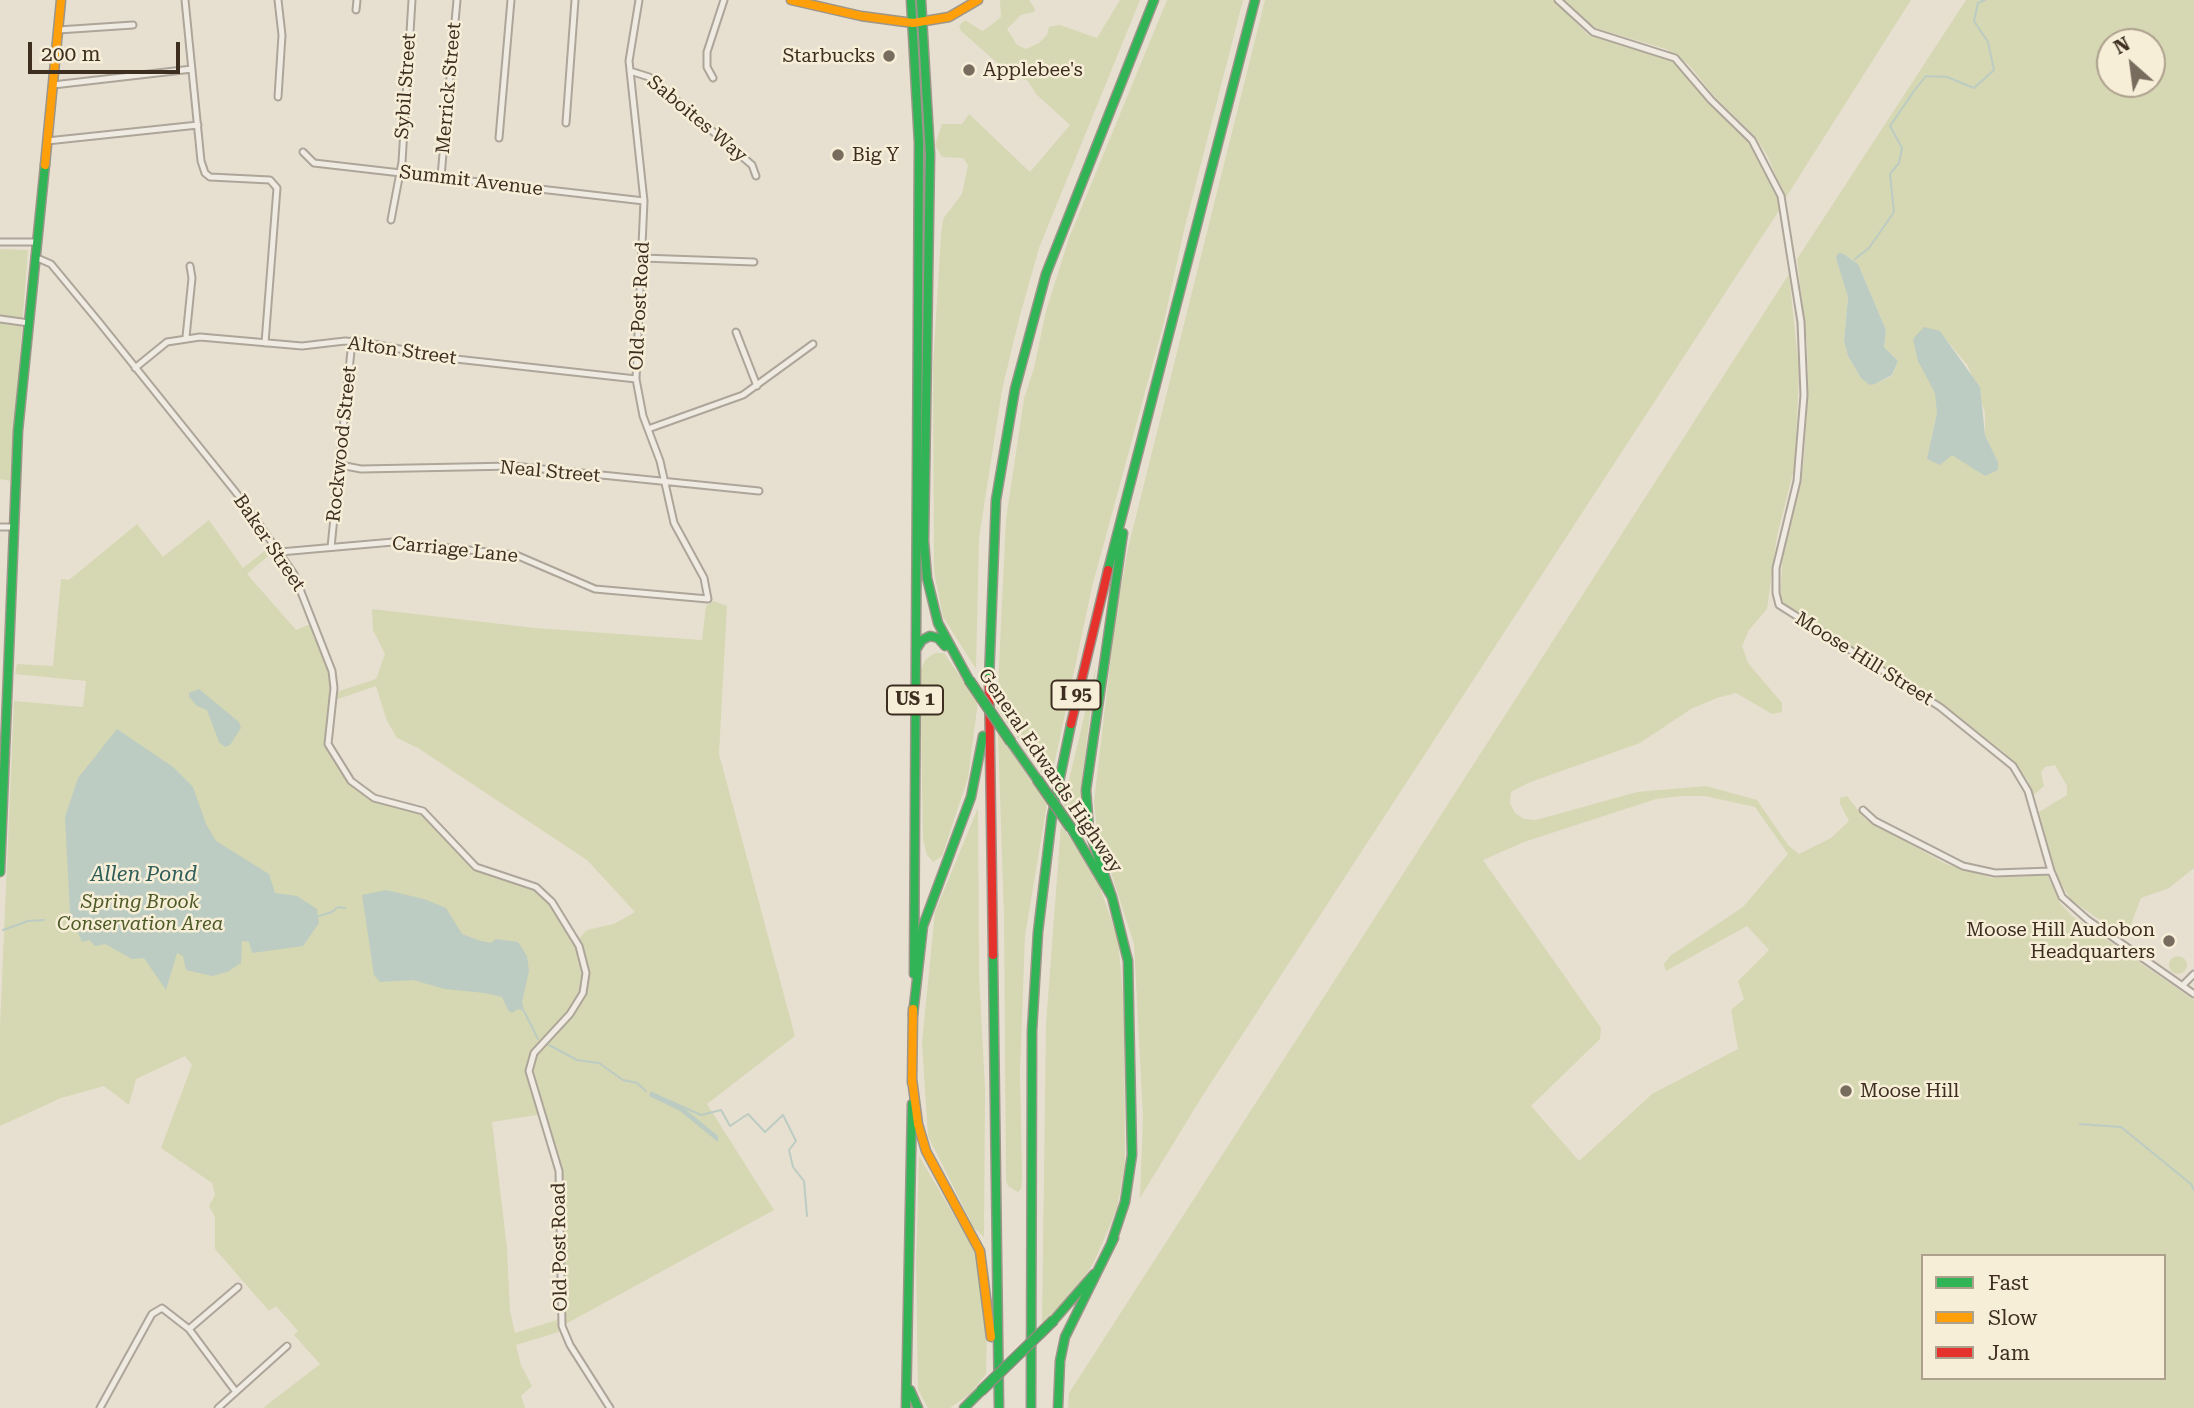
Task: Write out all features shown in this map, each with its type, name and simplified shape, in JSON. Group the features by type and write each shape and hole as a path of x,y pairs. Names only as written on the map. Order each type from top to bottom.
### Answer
{"main road":[{"path":"0,872 18,431 61,0"},
{"path":"791,0 913,23 924,23 953,15 978,0"},
{"name":"US 1","path":"906,1408 913,1015 919,143 911,0"},
{"name":"US 1","path":"921,0 924,23"},
{"path":"999,1408 988,616 993,536 1003,454 1020,369 1062,227 1154,0"},
{"name":"I 95","path":"1031,1408 1032,1031 1040,913 1052,816 1069,727 1255,0"},
{"name":"General Edwards Highway","path":"924,23 929,102 924,541 927,578 938,623 959,664 1071,828 1112,897 1123,932 1129,970 1133,1137 1129,1184 1114,1238 1085,1286 965,1407"},
{"path":"1112,897 1091,835 1085,794 1126,500"},
{"path":"915,655 922,640 935,636 959,664"},
{"path":"913,1015 924,922 973,793 989,706"},
{"path":"912,1079 924,1147 970,1228 982,1258 999,1383"},
{"path":"1058,1408 1060,1361 1067,1332 1101,1269 1114,1238"},
{"path":"908,1346 910,1390 918,1408"}],"street":[{"path":"185,0 201,164 208,176 270,180 277,188 265,342"},
{"path":"278,0 282,35 278,97"},
{"path":"356,0 356,10"},
{"name":"Sybil Street","path":"391,220 400,172 412,0"},
{"name":"Merrick Street","path":"441,176 457,0"},
{"path":"499,138 511,0"},
{"path":"566,123 575,0"},
{"name":"Old Post Road","path":"639,0 629,71 644,201 636,379 677,530 704,578 708,599"},
{"path":"713,78 708,67 707,52 724,0"},
{"name":"Moose Hill Street","path":"1558,0 1593,32 1675,58 1711,100 1752,139 1778,189 1785,211 1801,322 1804,384 1797,481 1776,568 1779,604 1854,655 1940,707 2013,766 2028,791 2058,891 2070,905 2194,994"},
{"path":"58,30 133,25"},
{"path":"53,85 192,69"},
{"name":"Saboites Way","path":"629,71 649,76 752,165 757,176"},
{"path":"47,141 198,125"},
{"name":"Summit Avenue","path":"303,152 314,163 644,201"},
{"path":"0,242 37,243"},
{"name":"Baker Street","path":"36,257 51,264 280,552 303,593 329,661 334,688 328,744 351,781 374,798 423,811 476,867 536,887 552,902 572,932"},
{"path":"642,258 754,262"},
{"path":"186,337 192,278 190,266"},
{"path":"0,319 29,323"},
{"path":"736,332 757,386"},
{"name":"Alton Street","path":"135,368 167,342 186,337 303,346 352,341 446,358 636,379"},
{"name":"Rockwood Street","path":"331,547 352,341"},
{"path":"648,429 743,395 813,344"},
{"name":"Neal Street","path":"340,465 361,469 513,466 666,484 759,491"},
{"path":"0,527 16,527"},
{"name":"Carriage Lane","path":"280,552 393,542 516,555 595,589 708,599"},
{"path":"1863,810 1875,821 1963,866 2004,873 2051,871"},
{"name":"Old Post Road","path":"572,932 586,964 583,993 570,1014 534,1054 528,1071 559,1171 562,1326 570,1345 610,1408"},
{"path":"2183,985 2194,974"},
{"path":"189,1329 238,1287"},
{"path":"100,1408 152,1314 162,1308 189,1329 236,1392"},
{"path":"218,1408 287,1346"}],"green space":[{"path":"1000,0 1029,0 1035,9 1034,12 1021,15 1007,29 1017,45 1026,49 1039,43 1047,35 1049,27 1060,25 1097,38 1120,0 1140,0 1039,248 1019,319 1002,390 979,538 976,669 943,617 934,571 933,367 941,234 943,219 962,194 968,165 963,158 942,157 935,145 942,124 962,124 969,114 1030,172 1070,125 1036,94 1028,81 1011,75 961,31 959,26 965,20 982,31 990,26 1001,17"},
{"path":"1167,0 1243,0 1184,230 1164,322 1092,587 1050,784 997,708 1006,519 1024,399 1034,368 1046,311 1069,238"},
{"path":"1265,0 1554,0 1588,35 1665,57 1682,69 1713,106 1736,126 1753,146 1773,184 1780,209 1203,1095 1140,1198 1143,1117 1134,944 1097,829 1094,802 1115,621 1128,548"},
{"path":"1563,0 1911,0 1785,199 1768,157 1756,138 1714,96 1689,65 1666,49 1595,28"},
{"path":"1966,0 2194,0 2194,868 2169,888 2141,898 2126,938 2071,900 2057,877 2039,812 2067,795 2067,786 2055,765 2045,767 2041,772 2044,786 2034,795 2027,779 2006,754 1932,696 1856,651 1788,607 1780,598 1783,549 1801,483 1804,458 1808,390 1807,342 1797,259","holes":["1842,253 1858,264 1886,330 1884,347 1898,361 1892,376 1875,384 1861,378 1848,356 1844,341 1848,297","1940,332 1968,366 1985,412 1985,435 1998,462 1985,476 1931,439 1937,413"]},
{"path":"0,249 28,250 10,481 0,479"},
{"path":"1789,274 1799,371 1795,465 1777,536 1767,609 1749,630 1742,646 1748,663 1782,703 1782,712 1772,714 1736,693 1717,698 1691,709 1640,743 1528,783 1511,792 1510,803 1515,813 1524,819 1536,820 1637,792 1706,786 1757,800 1788,845 1799,854 1831,838 1849,821 1840,804 1840,798 1847,796 1865,819 1946,864 1992,878 2047,875 2060,903 2072,916 2194,1000 2194,1408 1068,1408 1069,1393","holes":["1705,796 1755,807 1788,854 1743,907 1670,956 1664,964 1666,971 1747,926 1769,950 1738,981 1744,999 1731,1010 1738,1049 1652,1094 1579,1161 1531,1106 1600,1039 1601,1028 1483,860 1524,842 1656,799"]},
{"name":"Spring Brook Conservation Area","path":"209,520 243,568 272,545 275,550 247,574 296,630 315,622 332,671 329,750 351,781 374,798 423,811 476,867 526,883 544,894 577,941 587,930 614,924 635,912 587,860 418,748 397,738 387,721 376,686 335,700 336,692 376,679 385,654 373,630 372,609 535,628 702,640 706,606 714,601 727,606 719,754 795,1036 707,1104 774,1210 562,1326 561,1186 543,1114 492,1122 507,1248 510,1311 515,1333 557,1320 559,1332 516,1345 521,1365 532,1386 521,1396 525,1408 263,1408 320,1364 294,1335 298,1331 276,1306 269,1311 215,1249 215,1217 209,1206 215,1195 212,1183 161,1148 192,1065 185,1056 136,1079 129,1105 104,1086 61,1098 0,1126 0,1027 14,701 83,707 86,681 15,674 17,664 53,666 61,579 69,580 137,524 163,557"},
{"path":"935,653 944,653 977,701 977,709 968,778 942,856 933,862 927,855 923,839 920,671 926,659"},
{"path":"1096,667 1083,772 1080,809 1083,825 1080,828 1063,805"},
{"path":"998,733 1047,804 1025,936 1020,1071 1022,1177 1021,1189 1018,1192 1008,1186 1006,1180 1004,918"},
{"path":"978,808 979,973 985,1089 984,1237 974,1228 928,1136 922,1043 935,912"},
{"path":"1061,825 1096,876 1118,939 1124,1006 1125,1166 1117,1209 1094,1262 1077,1288 1042,1324 1046,1024"},
{"path":"2178,956 2184,959 2187,965 2184,971 2178,974 2172,971 2169,965 2172,959"},
{"path":"919,1156 975,1251 987,1329 986,1374 971,1393 950,1408 928,1408 918,1390 916,1261"}],"water":[{"path":"1838,253 1858,264 1886,330 1884,347 1898,361 1892,375 1875,384 1870,385 1861,378 1848,356 1844,341 1848,297 1836,258"},
{"path":"1924,327 1940,331 1980,387 1985,435 1998,462 1998,470 1985,476 1952,455 1940,465 1927,459 1937,413 1935,393 1918,361 1913,339"},
{"path":"199,689 239,722 241,728 230,745 225,747 219,742 207,710 197,706 189,697 189,693"},
{"name":"Allen Pond","path":"117,729 173,767 193,787 206,824 216,841 269,874 275,893 297,896 317,909 319,923 303,946 252,953 249,942 242,941 241,963 227,972 212,976 186,970 183,956 177,953 166,990 144,958 132,959 105,944 95,946 89,940 82,942 70,913 65,817 78,778"},
{"path":"386,890 424,899 446,908 462,934 491,943 496,939 518,942 527,956 529,971 522,1002 524,1011 518,1009 512,1013 502,997 485,993 445,989 413,980 380,982 374,975 362,895"},
{"path":"651,1091 684,1108 718,1136 718,1142 680,1111 649,1096"}],"waterway":[{"path":"1855,259 1869,248 1894,212 1890,174 1899,163 1902,148 1890,126 1914,91 1926,76 1947,77 1974,88 1994,70 1988,42 1974,21 1978,3 1985,0"},
{"path":"319,916 338,907 345,908"},
{"path":"3,930 28,921 44,920"},
{"path":"524,1011 538,1039"},
{"path":"549,1045 577,1060 599,1063 623,1080 637,1083 646,1091"},
{"path":"663,1098 701,1115 721,1110 730,1126 748,1114 765,1132 783,1115 796,1141 789,1150 793,1167 804,1181 807,1216"},
{"path":"2080,1124 2121,1127 2191,1184 2194,1190"}],"traffic: fast":[{"path":"911,0 919,143 914,974"},
{"path":"921,0 930,154 924,541 927,578 938,623 969,680"},
{"path":"989,679 996,500 1015,389 1046,274 1154,0"},
{"path":"1108,570 1255,0"},
{"path":"0,872 18,431 45,165"},
{"path":"1112,897 1089,830 1086,790 1123,533"},
{"path":"917,648 922,640 930,636 938,638 945,646"},
{"path":"969,680 1011,742"},
{"path":"1031,1408 1032,1031 1038,932 1052,816 1071,724"},
{"path":"913,1015 923,926 971,797 983,736"},
{"path":"1011,742 1037,779"},
{"path":"1037,779 1071,828"},
{"path":"1071,828 1112,897 1128,961 1132,1155 1125,1202 1111,1244"},
{"path":"993,955 999,1408"},
{"path":"906,1408 912,1104"},
{"path":"1058,1408 1060,1361 1065,1337 1114,1238"},
{"path":"1054,1320 1094,1274"},
{"path":"981,1391 1054,1320"},
{"path":"910,1390 918,1408"},
{"path":"964,1408 981,1391"}],"traffic: slow":[{"path":"45,165 61,0"},
{"path":"791,0 861,16 913,23 949,17 978,0"},
{"path":"912,1083 913,1009"},
{"path":"912,1079 918,1124 926,1151 980,1251 991,1337"}],"traffic: jam":[{"path":"1071,724 1108,570"},
{"path":"989,679 993,955"}],"place":[{"name":"Starbucks","path":"889,56"},
{"name":"Applebee's","path":"969,70"},
{"name":"Big Y","path":"838,155"},
{"name":"Moose Hill Audobon Headquarters","path":"2169,941"},
{"name":"Moose Hill","path":"1846,1091"}]}
